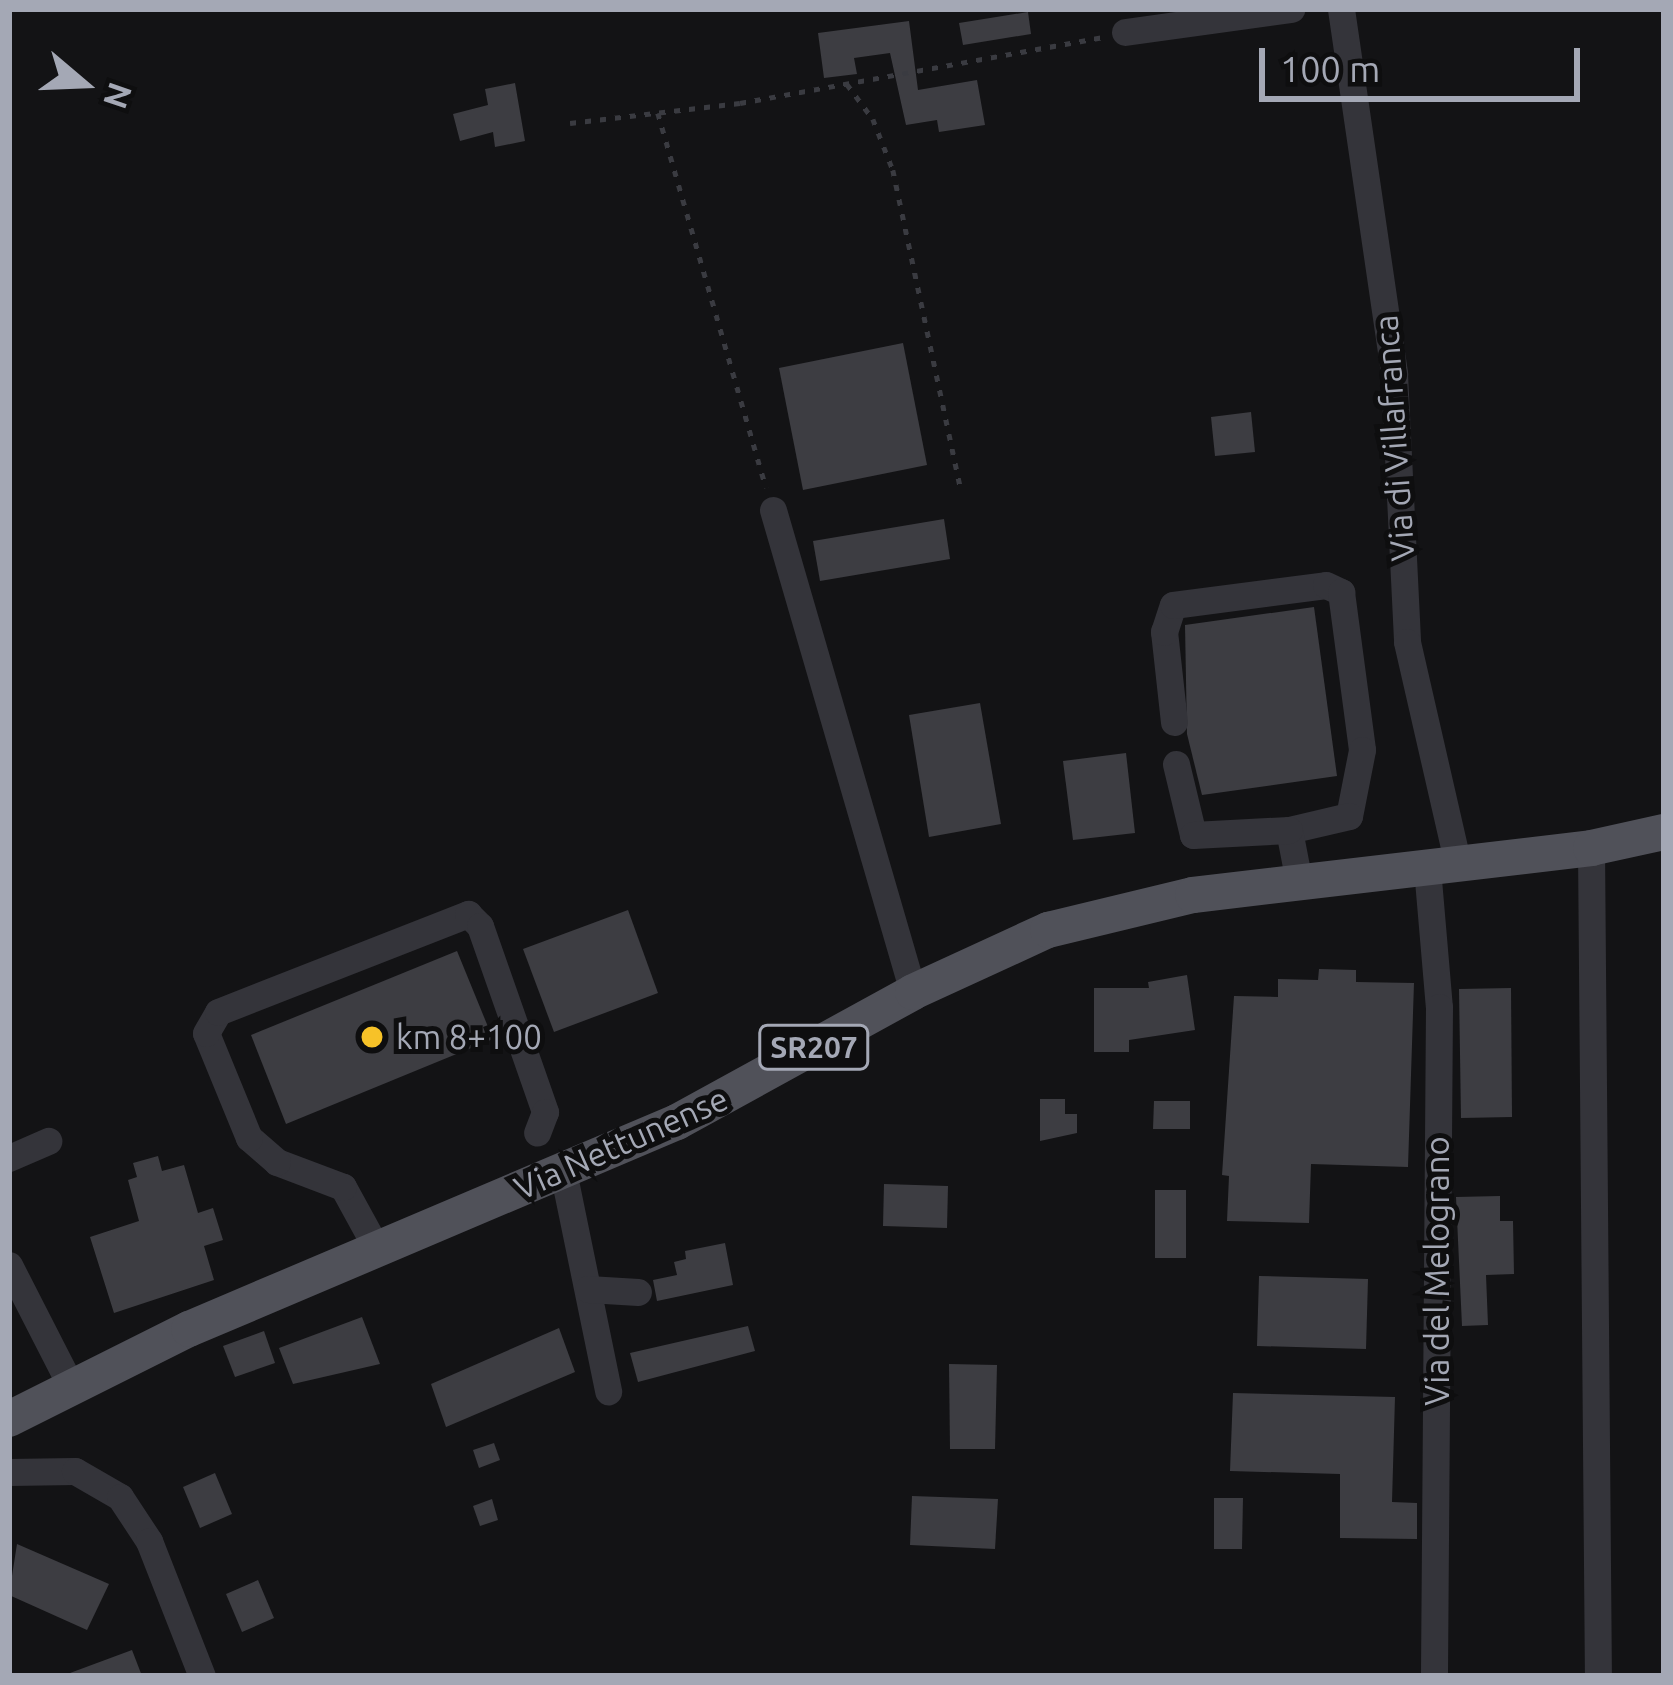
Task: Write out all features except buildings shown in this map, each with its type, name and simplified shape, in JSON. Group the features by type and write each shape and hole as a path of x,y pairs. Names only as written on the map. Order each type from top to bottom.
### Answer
{"main road":[{"name":"Via Nettunense","path":"9,1419 377,1250 697,1113 913,992 1079,920 1299,882 1591,848 1664,832"}],"street":[{"path":"1125,32 1291,9"},
{"name":"Via di Villafranca","path":"1341,9 1394,374 1408,642 1443,866"},
{"path":"773,510 913,992"},
{"path":"1174,722 1164,632 1172,605 1337,587 1363,740 1352,810 1345,819 1289,830 1193,835 1176,764"},
{"path":"1289,830 1299,882"},
{"path":"1591,848 1598,1676"},
{"name":"Via del Melograno","path":"1434,1676 1443,866"},
{"path":"377,1250 343,1187 277,1162 249,1138 206,1033 218,1012 468,914 480,926 545,1112 537,1133"},
{"path":"9,1158 48,1141"},
{"path":"563,1171 608,1391"},
{"path":"9,1265 71,1388"},
{"path":"588,1289 638,1292"},
{"path":"9,1472 75,1471 120,1497 149,1540 202,1676"}],"path":[{"path":"570,123 848,84 1125,32"},
{"path":"848,84 893,170 961,491"},
{"path":"658,113 773,510"}],"place":[{"name":"km 8+100","path":"372,1037"}]}
